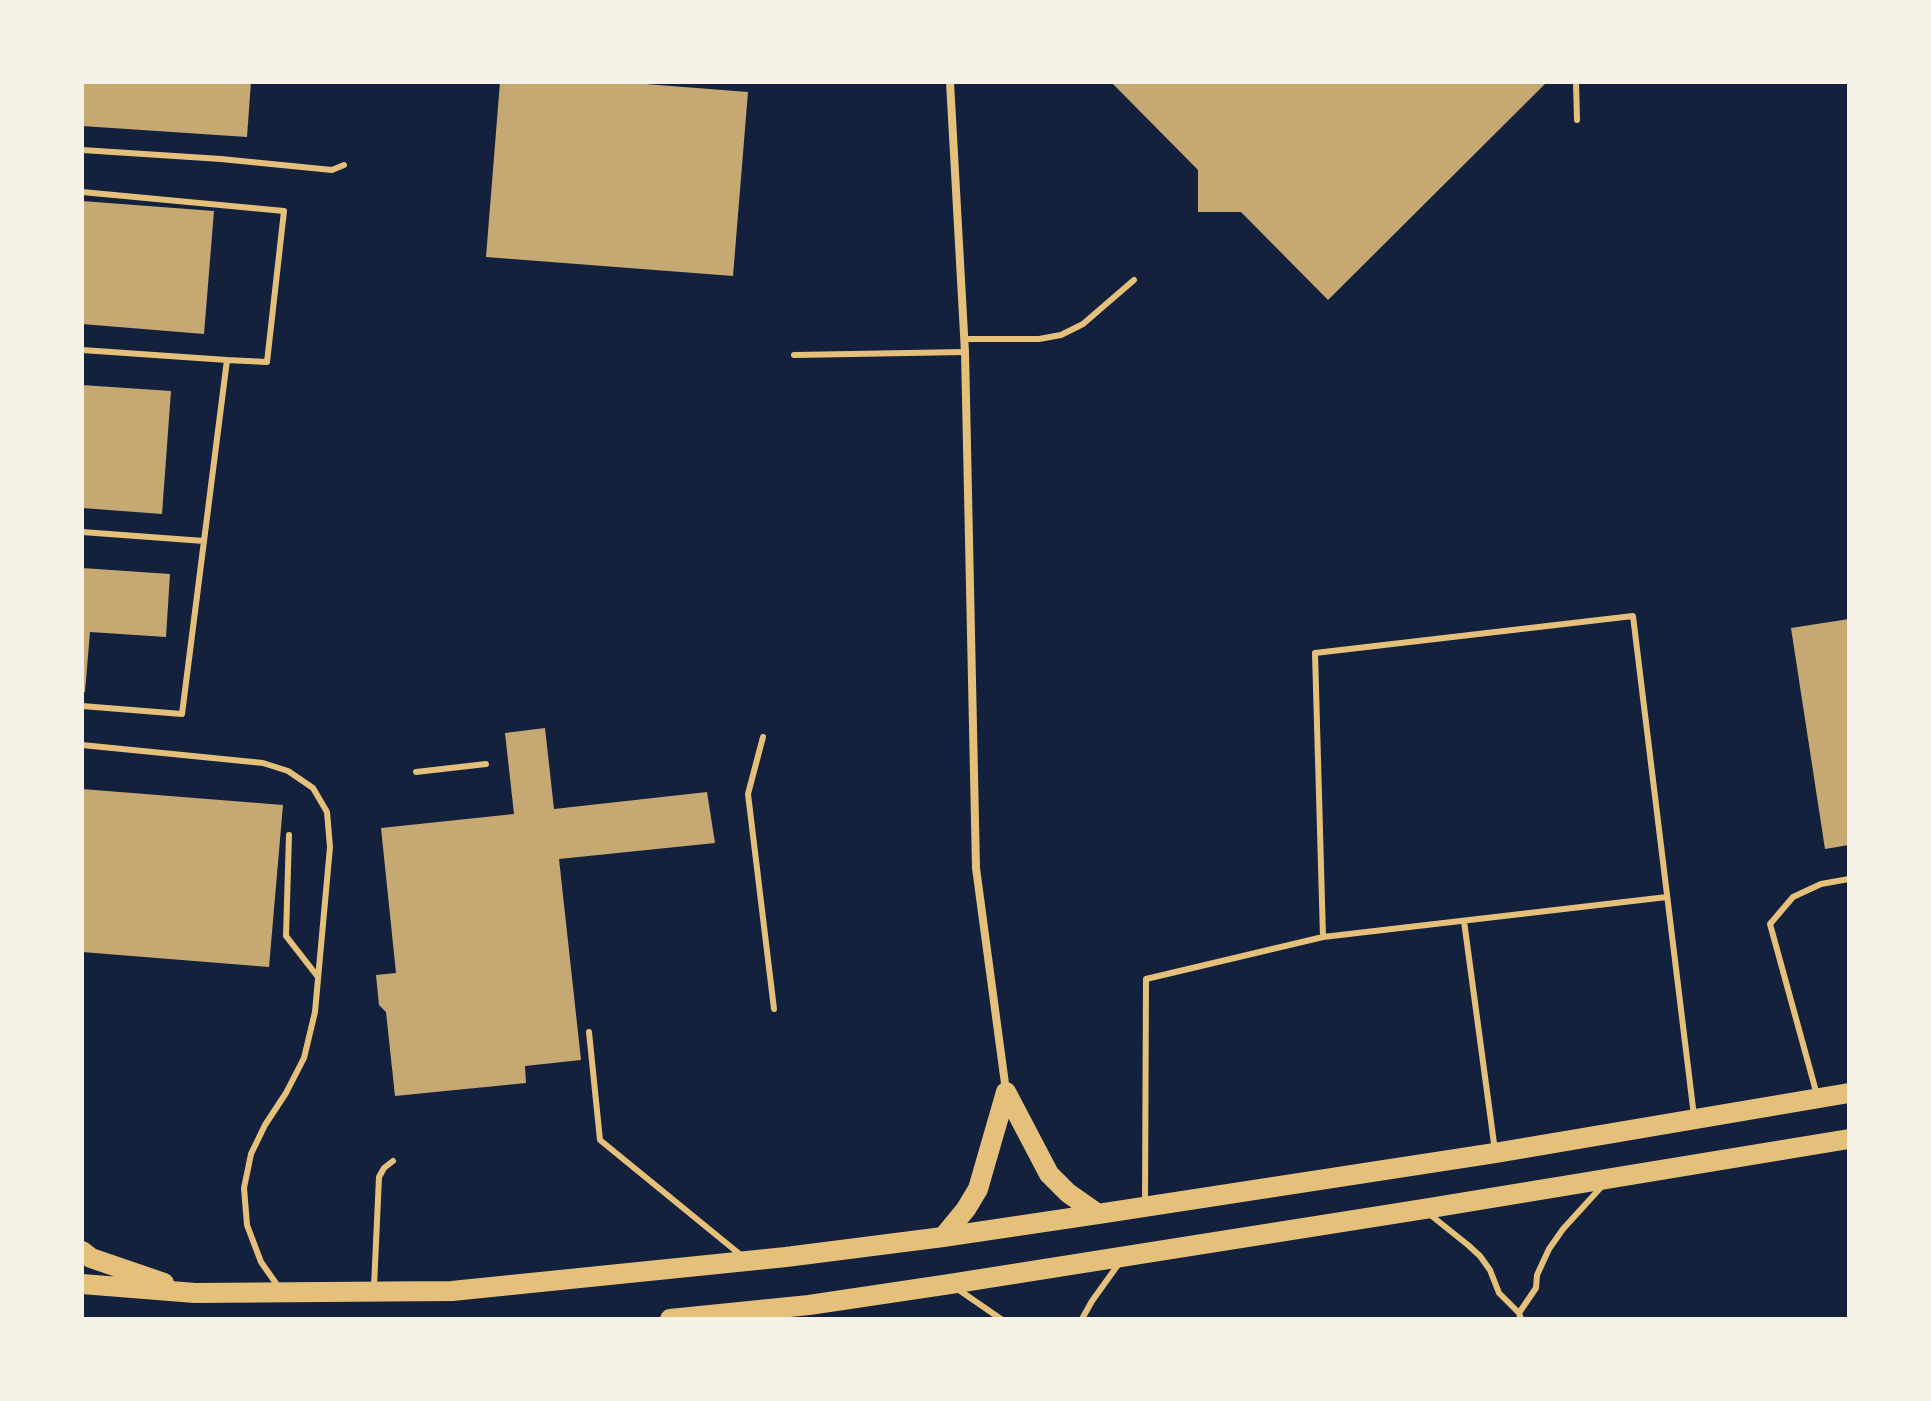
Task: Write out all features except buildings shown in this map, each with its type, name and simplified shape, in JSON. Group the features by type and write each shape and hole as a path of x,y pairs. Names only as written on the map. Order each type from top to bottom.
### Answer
{"main road":[{"path":"1006,1092 1049,1174 1068,1193 1098,1214"},
{"path":"943,1237 978,1189 1006,1092"},
{"path":"82,1284 195,1293 452,1291 748,1261 1098,1214 1495,1153 1849,1093"},
{"path":"670,1319 808,1312 950,1284 1849,1139"},
{"path":"82,1251 91,1258 195,1293"}],"street":[{"path":"950,82 965,352 976,868 1006,1092"}],"lane":[{"path":"1576,82 1577,120"},
{"path":"82,150 332,170 344,165"},
{"path":"82,192 284,211 267,362 82,350"},
{"path":"964,339 1039,339 1061,335 1083,324 1134,280"},
{"path":"794,355 965,352"},
{"path":"82,706 182,714 227,360"},
{"path":"82,532 204,541"},
{"path":"1323,937 1315,653 1633,616 1694,1119"},
{"path":"763,737 748,794 774,1009"},
{"path":"82,745 263,763 288,771 313,788 327,812 330,847 315,1012 304,1058 251,1154 244,1188 247,1225 261,1262 282,1292"},
{"path":"416,772 486,764"},
{"path":"289,835 286,936 318,978"},
{"path":"1819,1099 1770,924 1793,897 1821,884 1849,879"},
{"path":"1145,1206 1146,979 1323,937 1667,897"},
{"path":"1464,921 1495,1153"},
{"path":"589,1032 600,1140 748,1261"},
{"path":"374,1292 379,1177 393,1161"},
{"path":"1424,1209 1480,1256 1490,1270 1499,1293 1520,1316 1536,1288 1537,1275 1549,1249 1563,1229 1610,1178"},
{"path":"1082,1319 1125,1256"},
{"path":"950,1284 1001,1319"}]}
